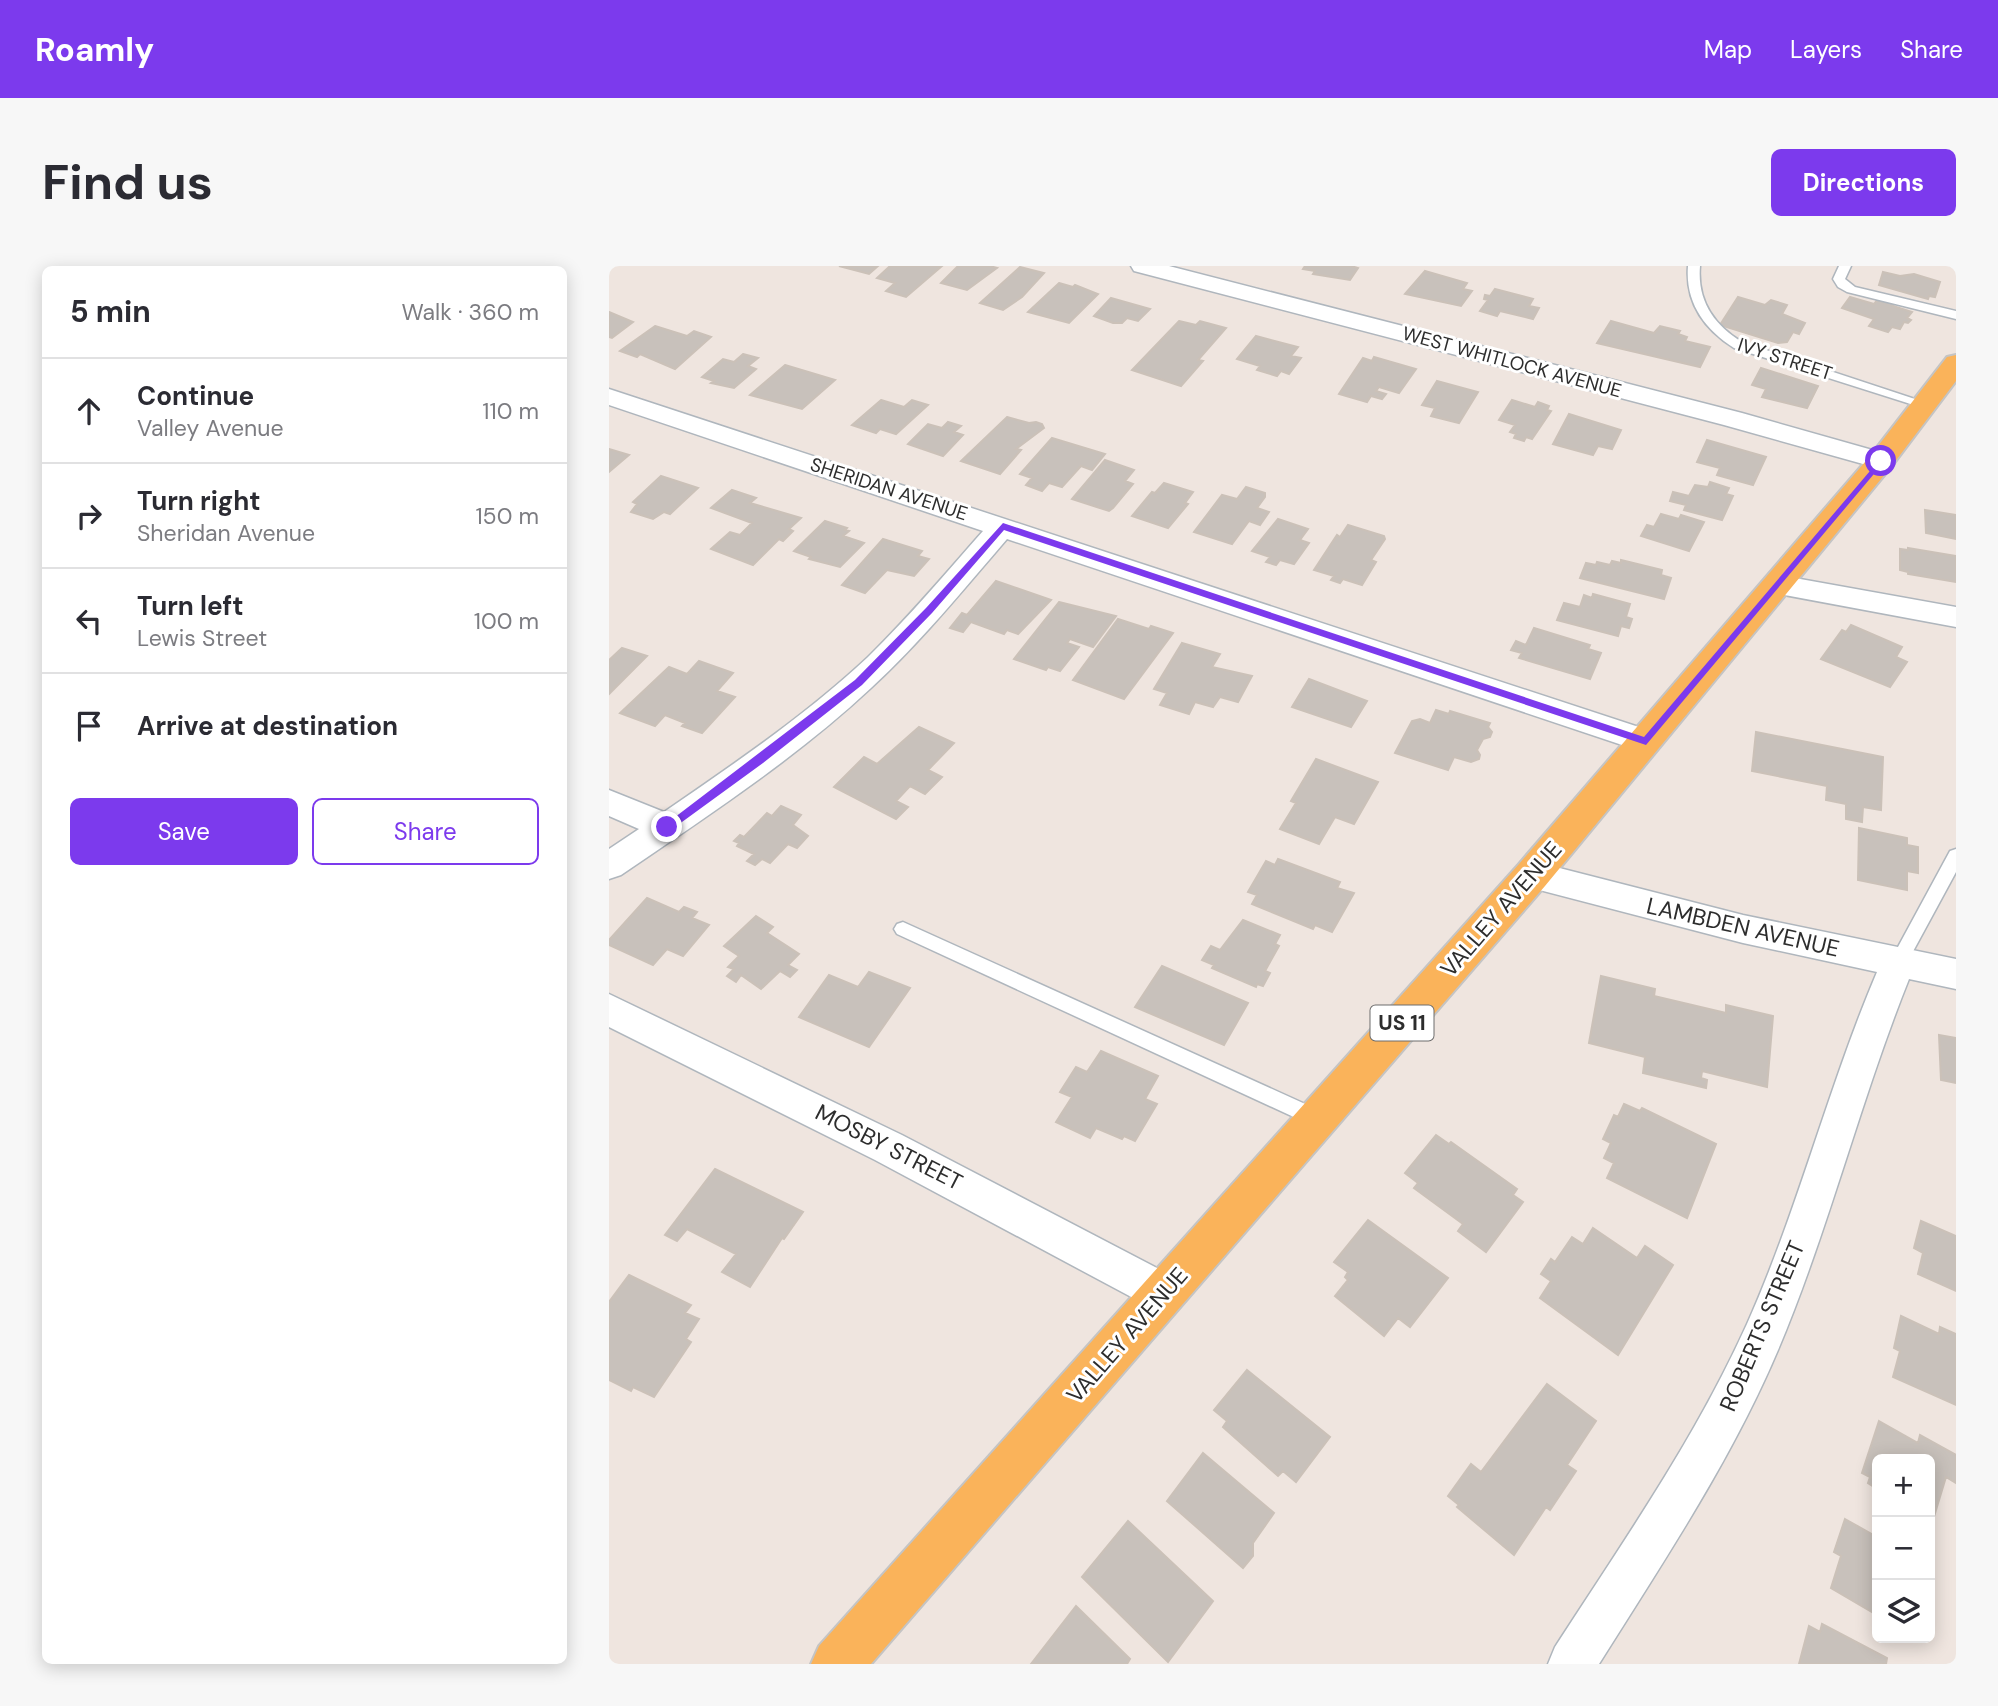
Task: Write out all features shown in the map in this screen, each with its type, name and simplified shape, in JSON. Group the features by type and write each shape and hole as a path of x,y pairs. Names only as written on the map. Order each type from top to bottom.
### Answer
{"main road":[{"name":"VALLEY AVENUE","path":"837,1664 1532,875 1881,461 1954,367"}],"street":[{"name":"WEST WHITLOCK AVENUE","path":"1142,266 1733,419 1881,461"},
{"name":"SHERIDAN AVENUE","path":"609,397 1646,741"},
{"path":"609,866 760,760 858,683 929,610 1003,526"},
{"path":"1778,584 1956,617"},
{"path":"609,802 667,827"},
{"name":"LAMBDEN AVENUE","path":"1532,875 1743,929 1956,974"},
{"name":"ROBERTS STREET","path":"1572,1664 1715,1433 1762,1338 1814,1203 1882,1001 1898,963"},
{"name":"MOSBY STREET","path":"609,1010 804,1103 961,1183 1164,1293"}],"lane":[{"name":"IVY STREET","path":"1694,266 1692,283 1706,318 1711,327 1722,336 1738,345 1924,404"},
{"path":"1845,266 1839,279 1842,285 1851,290 1956,315"},
{"path":"1898,963 1956,856"},
{"path":"903,929 1318,1119"}],"building":[{"path":"839,266 878,266 869,274"},
{"path":"890,266 942,266 906,297 886,291 895,283 877,278"},
{"path":"958,266 997,268 967,290 941,283"},
{"path":"1305,266 1358,268 1350,280 1313,274 1315,271 1303,269"},
{"path":"1020,267 1044,273 1022,297 1003,310 980,303"},
{"path":"1425,271 1467,283 1463,289 1472,291 1461,306 1405,294"},
{"path":"1883,272 1900,276 1914,274 1940,282 1935,297 1929,296 1928,299 1879,285"},
{"path":"1059,283 1073,287 1075,285 1098,294 1069,323 1028,312"},
{"path":"1495,289 1533,299 1529,306 1539,308 1533,319 1500,311 1497,316 1480,311 1488,300 1484,299 1485,295 1490,296"},
{"path":"1738,297 1765,305 1771,300 1787,305 1782,314 1805,323 1799,334 1793,332 1787,342 1778,343 1720,325"},
{"path":"1850,297 1874,304 1878,299 1894,304 1893,306 1912,312 1907,318 1911,320 1904,322 1900,329 1892,327 1888,332 1869,326 1874,319 1842,308"},
{"path":"1111,298 1150,309 1138,321 1127,318 1122,323 1113,323 1094,316"},
{"path":"609,312 633,322 612,338 609,337"},
{"path":"1179,321 1196,325 1200,321 1226,328 1198,360 1203,361 1181,386 1132,370"},
{"path":"1611,321 1654,333 1660,326 1680,331 1678,334 1687,337 1685,341 1710,347 1700,367 1597,343"},
{"path":"655,326 687,336 694,331 711,337 675,369 640,354 637,357 620,351"},
{"path":"1256,336 1298,347 1291,356 1301,358 1289,374 1281,371 1277,376 1257,370 1260,366 1237,359"},
{"path":"743,354 758,358 748,366 756,369 734,388 711,383 714,381 702,377 723,359 734,362"},
{"path":"1374,357 1416,369 1399,393 1379,387 1376,391 1386,394 1382,399 1371,396 1367,402 1339,394 1363,358 1372,361"},
{"path":"785,365 835,380 802,409 750,395"},
{"path":"1761,368 1818,386 1807,408 1762,397 1766,389 1752,385"},
{"path":"1437,381 1478,392 1459,423 1431,416 1435,408 1422,405"},
{"path":"881,400 904,407 912,400 928,405 896,434 880,429 876,433 852,425"},
{"path":"1512,400 1535,407 1538,402 1549,406 1547,410 1551,411 1532,439 1526,437 1524,441 1514,438 1516,434 1510,432 1515,425 1499,420"},
{"path":"1569,414 1621,430 1612,449 1598,446 1593,455 1553,444"},
{"path":"1007,417 1029,423 1036,422 1044,428 1016,449 1021,450 1000,474 961,461"},
{"path":"948,422 961,426 954,432 963,435 943,456 908,444 928,424 942,428"},
{"path":"1052,438 1105,454 1092,470 1081,466 1062,487 1049,483 1042,491 1026,485 1032,478 1020,474"},
{"path":"1707,440 1766,457 1753,485 1717,475 1720,468 1697,462"},
{"path":"609,449 629,455 609,472"},
{"path":"1105,460 1134,470 1125,481 1133,484 1109,511 1072,499"},
{"path":"661,476 698,488 670,514 664,512 653,519 631,512 637,504 633,502"},
{"path":"1710,482 1729,488 1726,494 1733,496 1722,520 1684,510 1686,505 1670,501 1673,492 1689,496 1695,485 1708,487"},
{"path":"1164,483 1193,492 1185,503 1188,504 1168,528 1132,516 1152,492 1155,493"},
{"path":"1246,487 1265,493 1257,508 1269,512 1260,525 1249,521 1232,544 1194,532 1222,495 1237,499"},
{"path":"732,490 756,498 750,503 801,518 789,529 793,531 783,541 779,539 753,565 711,549 730,532 740,535 752,523 711,508"},
{"path":"1925,510 1956,515 1956,539 1926,533"},
{"path":"1661,514 1679,519 1681,515 1704,522 1689,551 1641,536 1647,525 1654,527"},
{"path":"1278,519 1308,529 1300,540 1309,543 1294,564 1280,560 1276,565 1266,562 1270,557 1252,551"},
{"path":"825,521 847,528 845,530 849,531 843,536 864,543 840,567 809,559 811,557 794,551"},
{"path":"1348,525 1384,536 1385,539 1371,560 1376,562 1362,585 1343,579 1340,583 1331,580 1334,576 1314,570 1337,535 1340,537"},
{"path":"883,539 922,551 918,556 929,559 914,576 887,570 865,593 842,585"},
{"path":"1900,549 1956,556 1956,582 1908,574 1900,570"},
{"path":"1621,560 1662,570 1661,575 1671,578 1664,599 1580,578 1586,563 1610,565 1612,561 1621,563"},
{"path":"996,581 1051,600 1018,634 1007,630 1004,634 971,622 963,632 950,628 962,613 967,615"},
{"path":"1593,594 1630,604 1626,617 1632,619 1629,628 1621,626 1618,636 1557,620 1564,603 1580,607 1584,595 1592,598"},
{"path":"1059,602 1116,616 1093,647 1070,639 1067,643 1079,647 1060,671 1048,667 1046,670 1014,659"},
{"path":"1118,619 1173,633 1124,699 1073,680"},
{"path":"1851,625 1902,647 1896,657 1907,662 1890,687 1821,659 1842,630 1846,632"},
{"path":"1534,628 1590,645 1588,649 1601,653 1590,679 1519,658 1522,653 1511,650 1516,641 1526,645"},
{"path":"1182,643 1220,654 1212,667 1252,676 1238,702 1220,697 1213,707 1195,702 1189,714 1160,705 1167,693 1154,689"},
{"path":"622,648 647,656 609,694 609,660"},
{"path":"699,661 733,673 717,691 735,697 702,733 682,726 685,723 665,715 655,726 620,713 669,667 687,674"},
{"path":"1309,679 1367,701 1351,727 1292,707"},
{"path":"1436,710 1449,714 1450,711 1490,723 1490,737 1483,739 1477,750 1479,759 1471,762 1454,757 1448,770 1395,753 1412,721 1420,719 1430,723"},
{"path":"919,727 954,743 928,770 942,777 925,794 910,786 896,801 908,807 896,819 834,787 864,757 877,764"},
{"path":"1756,732 1883,757 1881,810 1863,807 1862,822 1846,819 1846,804 1826,800 1827,786 1752,771"},
{"path":"1316,759 1378,782 1354,824 1335,817 1319,844 1280,829 1296,803 1291,801"},
{"path":"781,806 801,815 793,825 808,836 797,848 788,844 770,863 762,859 755,865 747,861 754,854 737,846 739,843 734,841 740,835 744,837 767,813 772,816"},
{"path":"1859,828 1907,838 1907,845 1918,847 1918,873 1907,871 1907,890 1858,880"},
{"path":"1278,859 1340,882 1337,888 1354,893 1332,932 1315,925 1313,929 1252,904 1257,895 1248,892 1266,861 1275,865"},
{"path":"647,898 679,912 684,907 697,912 692,918 709,925 683,956 667,949 653,965 609,945 609,940"},
{"path":"756,916 773,927 767,933 799,954 788,965 797,970 790,977 780,971 761,989 741,975 736,982 727,976 734,969 728,967 739,956 724,946"},
{"path":"1243,920 1280,935 1275,944 1279,946 1265,971 1270,973 1263,986 1257,984 1256,987 1212,968 1214,965 1202,960 1211,946 1220,950"},
{"path":"1162,966 1248,1003 1224,1045 1135,1007"},
{"path":"869,972 910,988 869,1047 799,1017 829,975 858,987"},
{"path":"1601,976 1655,989 1654,996 1726,1013 1726,1005 1773,1016 1767,1087 1702,1071 1701,1078 1707,1080 1706,1088 1643,1073 1645,1057 1589,1043"},
{"path":"1939,1035 1956,1038 1956,1083 1941,1080"},
{"path":"1101,1051 1158,1076 1145,1099 1157,1104 1135,1141 1124,1136 1122,1139 1096,1128 1090,1138 1056,1122 1072,1097 1060,1092 1076,1067 1087,1072"},
{"path":"1624,1104 1640,1111 1642,1108 1716,1144 1687,1218 1607,1178 1614,1163 1604,1158 1611,1143 1603,1139 1614,1115 1618,1117"},
{"path":"1436,1135 1449,1144 1451,1142 1517,1189 1513,1195 1523,1202 1486,1252 1458,1231 1463,1224 1414,1188 1418,1183 1405,1173"},
{"path":"715,1169 803,1212 784,1239 782,1238 750,1287 722,1272 736,1254 687,1229 677,1241 665,1235"},
{"path":"1368,1220 1448,1278 1410,1327 1398,1318 1384,1336 1335,1296 1348,1280 1345,1277 1348,1272 1334,1262"},
{"path":"1921,1221 1956,1236 1956,1291 1918,1274 1923,1253 1914,1248"},
{"path":"1593,1228 1637,1258 1645,1246 1673,1265 1618,1355 1540,1298 1551,1281 1541,1274 1551,1259 1555,1262 1572,1237 1583,1244"},
{"path":"629,1275 691,1305 685,1313 699,1319 686,1339 691,1342 654,1397 633,1387 631,1391 609,1380 609,1302"},
{"path":"1901,1316 1939,1334 1940,1327 1956,1334 1956,1405 1893,1377 1900,1351 1894,1348"},
{"path":"1247,1370 1330,1437 1296,1482 1283,1471 1278,1476 1223,1427 1227,1421 1214,1410"},
{"path":"1547,1384 1596,1421 1567,1465 1576,1471 1550,1510 1546,1507 1514,1555 1457,1507 1459,1505 1448,1496 1471,1464 1481,1472"},
{"path":"1879,1421 1918,1443 1920,1435 1956,1455 1956,1483 1946,1477 1935,1513 1935,1454 1872,1454 1872,1486 1868,1483 1870,1477 1862,1473"},
{"path":"1203,1453 1274,1513 1253,1543 1253,1556 1243,1568 1167,1501"},
{"path":"1845,1519 1872,1534 1872,1612 1831,1588 1841,1556 1834,1552"},
{"path":"1128,1521 1213,1601 1168,1662 1082,1577"},
{"path":"1076,1606 1130,1659 1127,1664 1031,1664"},
{"path":"1822,1624 1887,1658 1886,1664 1799,1664 1809,1626 1820,1632"}],"route":[{"path":"667,827 760,760 858,683 929,610 1003,526 1646,741 1881,461"}]}
